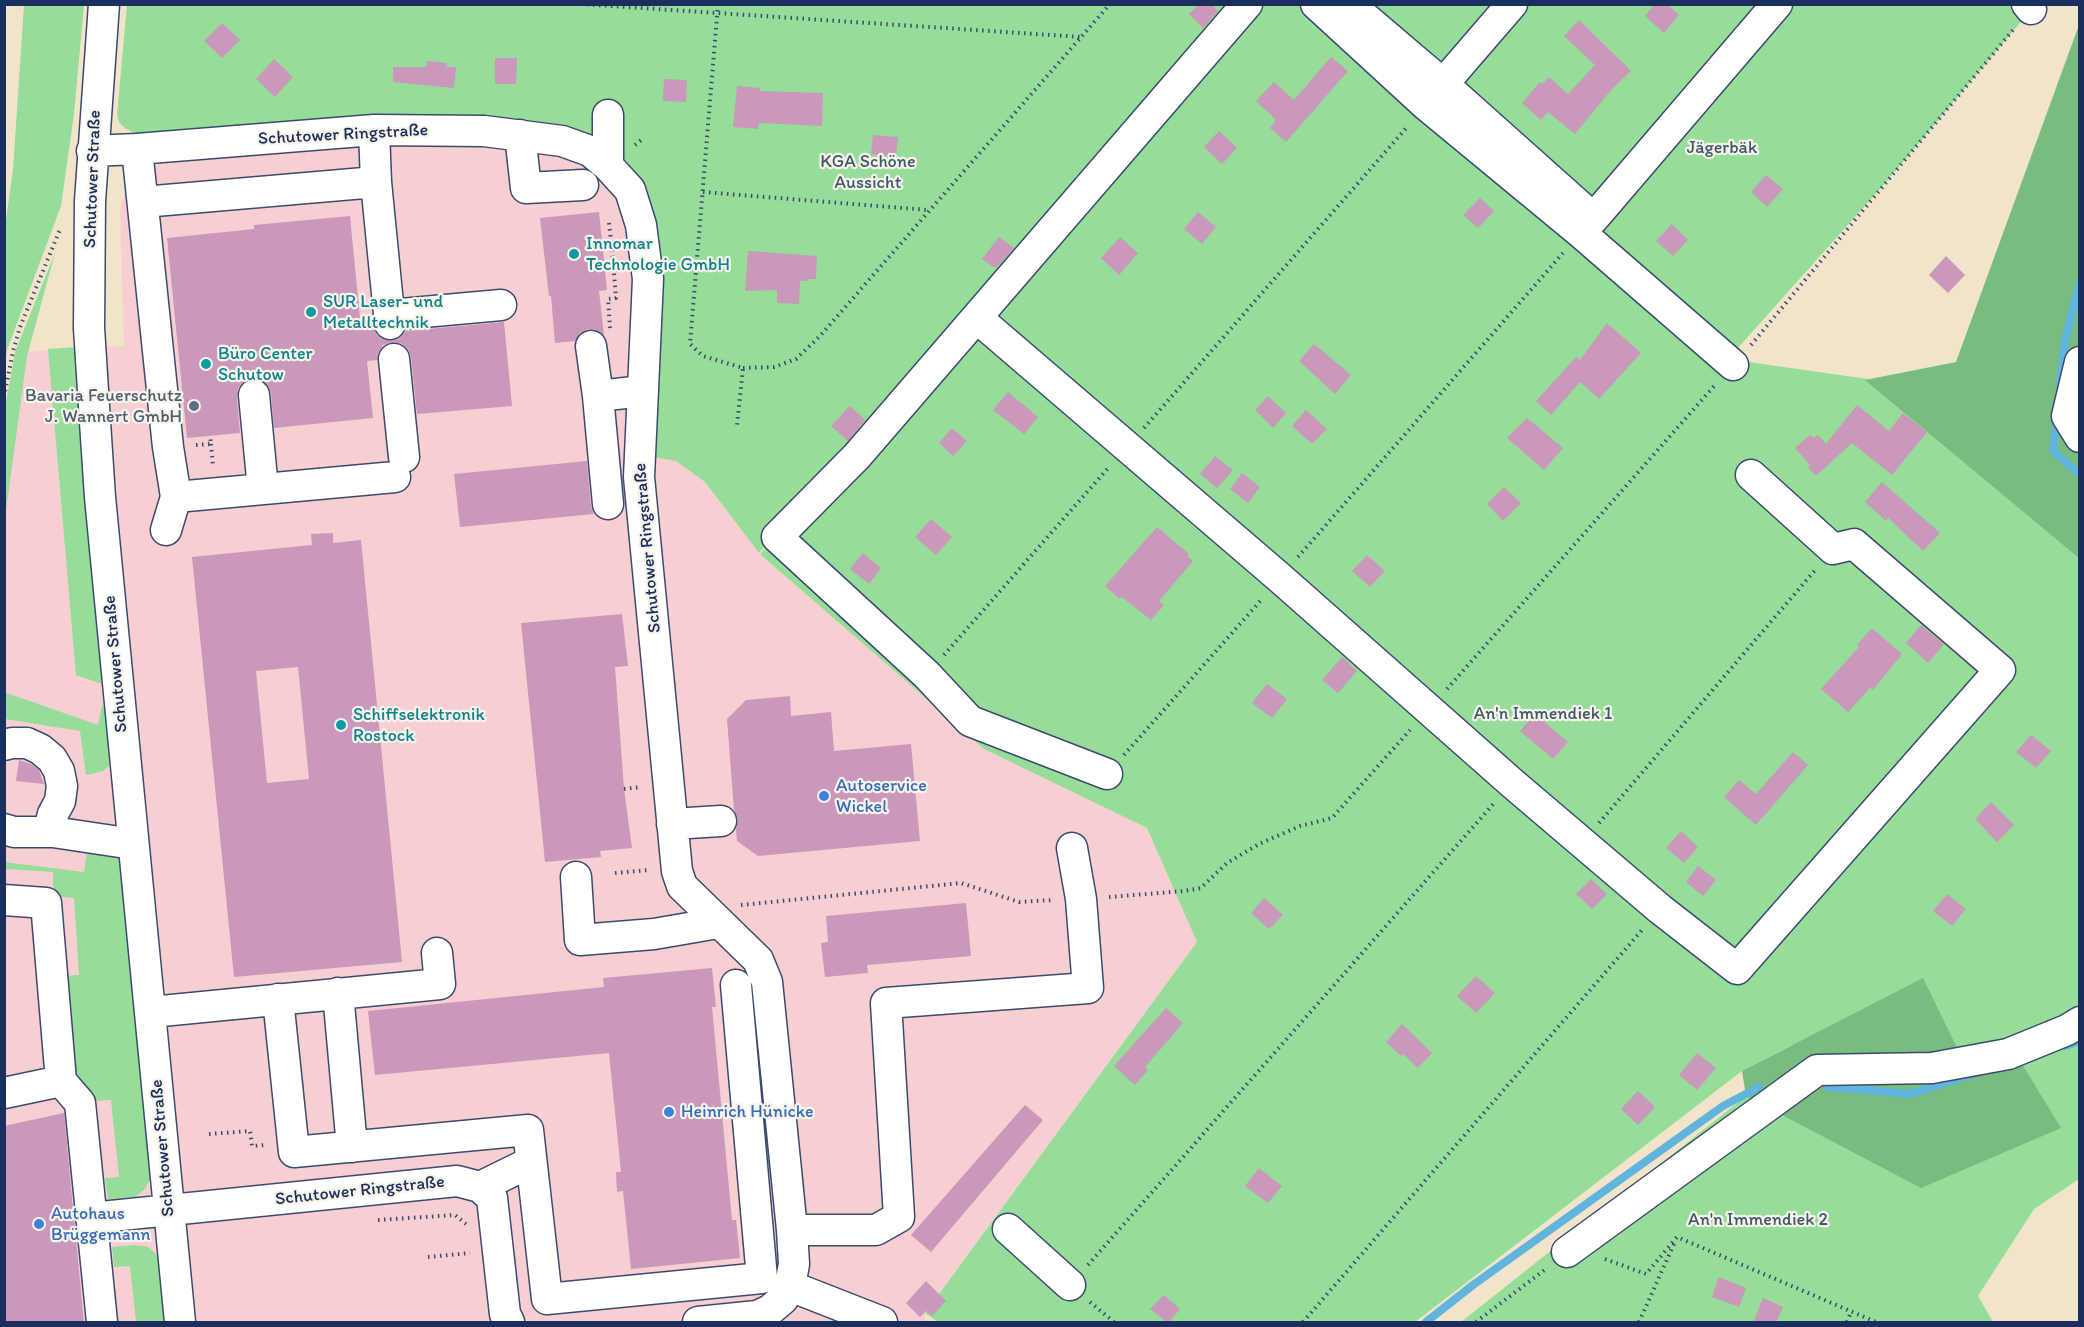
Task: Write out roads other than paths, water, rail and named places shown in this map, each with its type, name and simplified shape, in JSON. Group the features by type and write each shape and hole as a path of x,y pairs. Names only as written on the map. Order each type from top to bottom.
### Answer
{"street":[{"name":"Schutower Straße","path":"104,4 90,201 90,328 94,422 180,1323"},
{"path":"1107,774 970,721 927,675 777,537 857,456 1247,4"},
{"path":"1316,4 1435,94 1740,357"},
{"path":"1349,4 1435,94"},
{"path":"1435,94 1512,4"},
{"path":"1587,226 1777,4"},
{"path":"608,115 608,166"},
{"name":"Schutower Ringstraße","path":"92,151 374,130 484,131 562,141 590,151 608,166 630,190 641,225 648,279 639,477 677,871 682,886 758,960 767,982 792,1230 794,1264 790,1286"},
{"path":"374,130 376,182 390,320 501,305"},
{"path":"520,135 526,188 584,186"},
{"path":"137,149 168,447 176,497 166,531"},
{"path":"143,202 376,182"},
{"path":"977,318 1280,578 1512,783 1660,909 1737,969 2000,670 1854,544 1833,549 1751,475"},
{"path":"601,340 598,396 608,504"},
{"path":"176,497 263,489 399,467 394,359"},
{"path":"2079,362 2067,417 2079,437"},
{"path":"598,396 643,391"},
{"path":"254,394 263,489"},
{"path":"4,745 27,743 40,749 52,759 59,771 62,786 60,801 52,814 53,832"},
{"path":"672,824 722,821"},
{"path":"4,829 14,832 53,832 134,844"},
{"path":"792,1230 876,1230 899,1217 886,1003 1088,988 1081,899 1072,848"},
{"path":"576,877 580,940 654,934 711,916"},
{"path":"4,900 46,903 61,1081 80,1103 102,1323"},
{"path":"151,1012 440,984 437,953"},
{"path":"278,999 294,1152 528,1130 546,1299 762,1278 736,985"},
{"path":"338,993 352,1147"},
{"path":"1567,1252 1817,1070 1932,1068 2008,1054 2067,1030 2079,1022"},
{"path":"4,1093 61,1081"},
{"path":"509,1323 479,1249 492,1198 480,1186 531,1162"},
{"name":"Schutower Ringstraße","path":"91,1218 457,1181 480,1186"},
{"path":"1008,1229 1070,1285"},
{"path":"698,1323 760,1320 783,1299 790,1286 882,1323"}],"waterway":[{"path":"2060,384 2065,341 2080,282"},
{"path":"2057,417 2053,451 2080,475"},
{"path":"2065,1046 2080,1041"},
{"path":"1828,1087 1910,1094 1971,1075"},
{"path":"1426,1322 1473,1285 1723,1106 1759,1087"}],"place":[{"name":"Innomar Technologie GmbH","path":"574,254"},
{"name":"SUR Laser- und Metalltechnik","path":"311,312"},
{"name":"Büro Center Schutow","path":"206,364"},
{"name":"Bavaria Feuerschutz J. Wannert GmbH","path":"194,406"},
{"name":"Schiffselektronik Rostock","path":"341,725"},
{"name":"Autoservice Wickel","path":"824,796"},
{"name":"Heinrich Hünicke","path":"669,1112"},
{"name":"Autohaus Brüggemann","path":"39,1224"}],"park label":[{"name":"Jägerbäk","path":"1722,148"},
{"name":"KGA Schöne Aussicht","path":"868,172"},
{"name":"An'n Immendiek 1","path":"1543,714"},
{"name":"An'n Immendiek 2","path":"1758,1220"}]}
